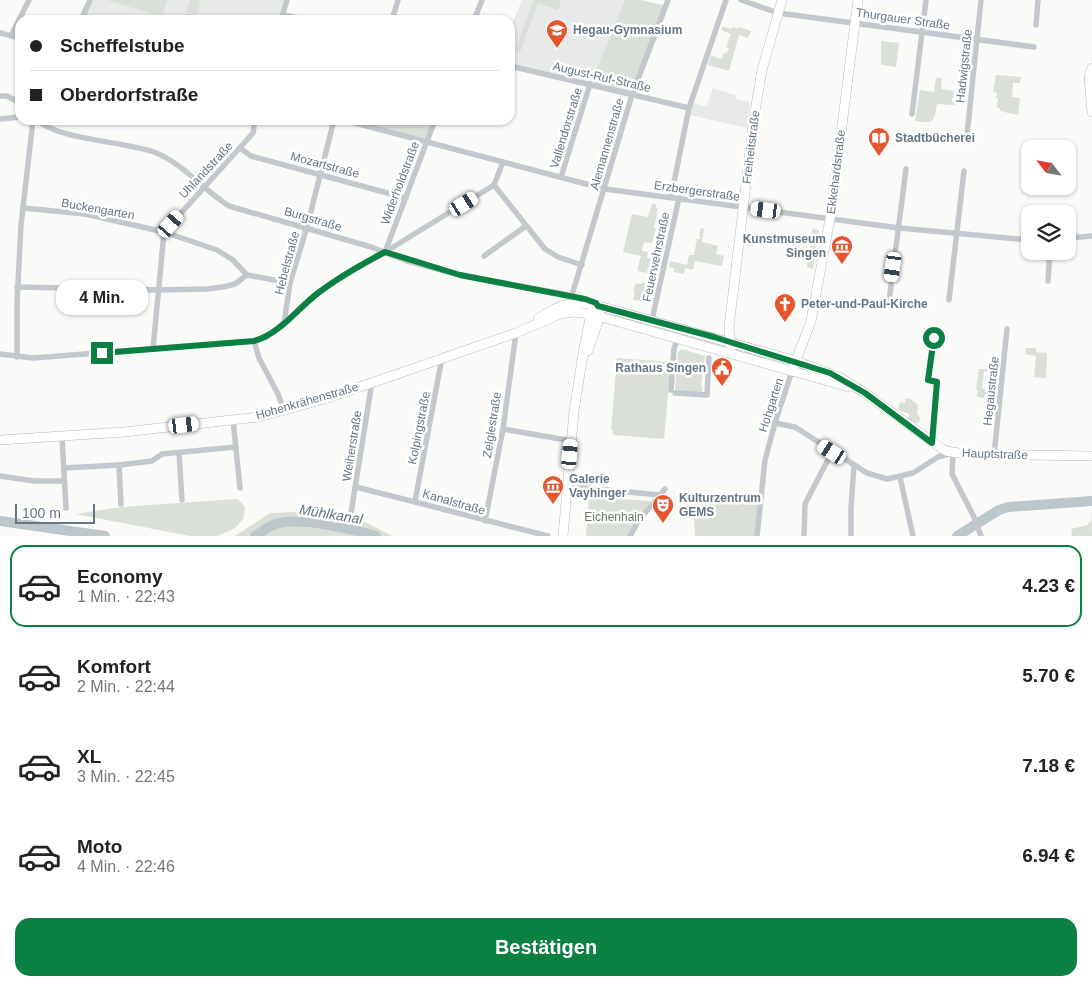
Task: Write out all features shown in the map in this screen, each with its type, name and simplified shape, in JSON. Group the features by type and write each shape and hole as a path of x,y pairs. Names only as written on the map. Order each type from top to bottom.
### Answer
{"main road":[{"name":"Freiheitstraße","path":"730,353 729,327 752,129 762,70 782,0"},
{"name":"Ekkehardstraße","path":"792,371 810,321 830,219 858,0"},
{"path":"1092,68 1089,77 1092,112"},
{"path":"560,314 570,299"},
{"name":"Hohenkrähenstraße","path":"516,332 570,299 598,306"},
{"path":"563,536 572,441 582,367 598,306"},
{"name":"Hauptstraße","path":"598,306 714,337 830,373 859,390 946,451 994,455 1092,456"},
{"name":"Hohenkrähenstraße","path":"0,440 62,437 259,417 328,398 516,332 560,314 574,312 595,315"},
{"name":"Hauptstraße","path":"595,315 859,390"},
{"path":"714,337 729,327"}],"street":[{"path":"21,15 29,0"},
{"path":"83,15 90,0"},
{"path":"283,15 287,0"},
{"path":"394,15 398,0"},
{"path":"476,15 482,0"},
{"name":"Alemannenstraße","path":"570,299 605,189 632,94 668,0"},
{"path":"671,197 689,108 726,0"},
{"name":"Thurgauer Straße","path":"741,0 778,12 1034,47"},
{"path":"912,114 926,0"},
{"name":"Hadwigstraße","path":"968,135 981,0"},
{"path":"1036,25 1038,0"},
{"path":"10,36 15,27"},
{"path":"0,33 15,37"},
{"name":"August-Ruf-Straße","path":"515,67 689,108"},
{"name":"Vallendorstraße","path":"561,177 590,84"},
{"path":"0,96 8,96 15,100"},
{"path":"0,119 15,118"},
{"path":"18,357 17,287 22,208 34,125"},
{"name":"Burgstraße","path":"42,125 58,132 154,152 169,159 229,206 307,227 460,275 570,299"},
{"name":"Uhlandstraße","path":"164,232 253,133 254,125"},
{"name":"Hebelstraße","path":"284,324 290,282 307,227 333,125"},
{"name":"Erzbergerstraße","path":"364,125 605,189 899,228 1021,239"},
{"name":"Widerholdstraße","path":"385,252 433,125"},
{"name":"Mozartstraße","path":"240,148 251,156 406,198"},
{"path":"0,354 33,358 254,341 267,337 324,289 494,185 503,162"},
{"path":"889,301 906,169"},
{"path":"949,300 964,171"},
{"path":"494,185 545,249 550,253 582,265"},
{"name":"Feuerwehrstraße","path":"652,320 679,198"},
{"name":"Buckengarten","path":"22,208 85,214 164,232 217,250 233,260 247,275"},
{"path":"484,256 526,226"},
{"path":"153,349 164,232"},
{"path":"1076,237 1090,235"},
{"path":"1048,281 1049,260"},
{"path":"17,287 158,290 223,288 234,284 247,275 290,282"},
{"name":"Hegaustraße","path":"994,455 1007,329"},
{"name":"Zelglestraße","path":"485,521 503,429 516,332"},
{"path":"678,338 674,349 673,391 706,395 709,358"},
{"path":"932,443 937,382 928,380 934,338"},
{"path":"254,341 259,358 278,394 284,411"},
{"name":"Kolpingstraße","path":"416,501 442,358"},
{"name":"Hohgarten","path":"756,536 764,464 792,371"},
{"name":"Weiherstraße","path":"351,513 372,382"},
{"path":"233,420 240,488"},
{"path":"775,423 795,428 854,465 876,476 887,479 913,473 938,457 953,453 952,474 980,534"},
{"path":"503,429 572,441"},
{"path":"62,437 66,508"},
{"path":"64,468 152,461 162,454 236,447"},
{"path":"804,536 805,504 832,452"},
{"path":"179,453 182,500"},
{"path":"119,465 121,504"},
{"path":"851,536 854,465"},
{"path":"0,476 34,481 64,480"},
{"path":"900,477 913,536"},
{"name":"Kanalstraße","path":"356,486 548,536"},
{"path":"569,486 660,495"},
{"path":"630,536 639,520 665,490"}],"shaded area":[{"path":"90,0 287,0 283,15 83,15"},
{"name":"Hegau-Gymnasium","path":"522,0 625,0 590,84 515,67 515,17"},
{"path":"713,88 737,94 736,99 750,102 747,128 690,115 693,102 701,106 707,105"}],"green space":[{"path":"107,0 167,0 163,15 156,15"},
{"path":"190,0 200,0 196,15 186,15"},
{"path":"534,0 561,0 558,10 538,3 520,52 515,50"},
{"path":"625,0 641,0 666,6 632,95 590,84"},
{"path":"723,26 731,29 732,27 738,29 739,27 751,31 748,38 739,35 729,71 708,65 711,55 721,59 729,48 726,47 731,34 721,30"},
{"path":"881,41 899,43 896,67 882,65"},
{"path":"996,75 1021,77 1020,83 1013,83 1012,97 1020,98 1018,115 1000,111 1000,108 997,108 997,93 993,92"},
{"path":"936,78 942,78 941,89 954,91 952,101 955,102 954,105 937,104 934,118 930,122 915,121 920,90 934,92"},
{"path":"364,125 433,125 427,141"},
{"path":"652,204 656,204 658,209 654,228 656,229 652,243 644,242 642,251 648,252 647,258 658,260 656,268 648,267 647,273 637,271 641,256 623,252 632,214 648,217"},
{"path":"701,228 704,229 702,242 718,246 716,254 724,256 722,266 695,261 693,270 685,268 684,274 674,272 674,268 669,267 670,261 687,265 689,255 694,255 697,239 700,239"},
{"path":"812,229 819,230 813,269 807,267"},
{"path":"642,282 645,283 643,295 655,299 654,302 633,300 635,291 633,291 636,283 641,284"},
{"path":"1026,348 1036,348 1036,352 1047,353 1046,378 1034,377 1036,356 1025,354"},
{"path":"682,349 705,356 701,386 702,393 677,391 675,388 678,352"},
{"path":"617,358 671,362 664,439 613,435 611,430"},
{"path":"979,369 987,369 987,372 984,372 982,388 988,394 985,394 984,398 977,397 978,390 976,389"},
{"path":"906,398 911,399 918,405 919,423 908,422 909,414 898,410 900,402 905,403"},
{"path":"693,494 758,497 755,536 695,536"},
{"name":"Eichenhain","path":"589,497 651,501 637,519 628,536 586,536"},
{"path":"237,499 244,505 243,519 235,528 218,536 190,536 76,514 121,507"},
{"path":"1091,504 1092,536 1072,536 1071,529 1088,525 1091,520"},
{"path":"299,512 343,516 367,523 392,536 235,536 270,513"}],"waterway":[{"path":"957,536 999,510 1009,507 1092,501"},
{"path":"0,521 105,536"},
{"name":"Mühlkanal","path":"255,536 276,524 290,522 328,525 376,536"}],"place":[{"name":"Hegau-Gymnasium","path":"557,49"},
{"name":"Stadtbücherei","path":"879,157"},
{"name":"Kunstmuseum Singen","path":"842,265"},
{"name":"Peter-und-Paul-Kirche","path":"785,323"},
{"name":"Rathaus Singen","path":"722,387"},
{"name":"Galerie Vayhinger","path":"553,505"},
{"name":"Kulturzentrum GEMS","path":"663,524"}],"route":[{"path":"102,353 254,341 267,337 317,294 338,279 385,252 460,275 585,299 596,303 598,306 796,361 841,378 893,413 932,443 937,382 928,380 934,338"}]}
